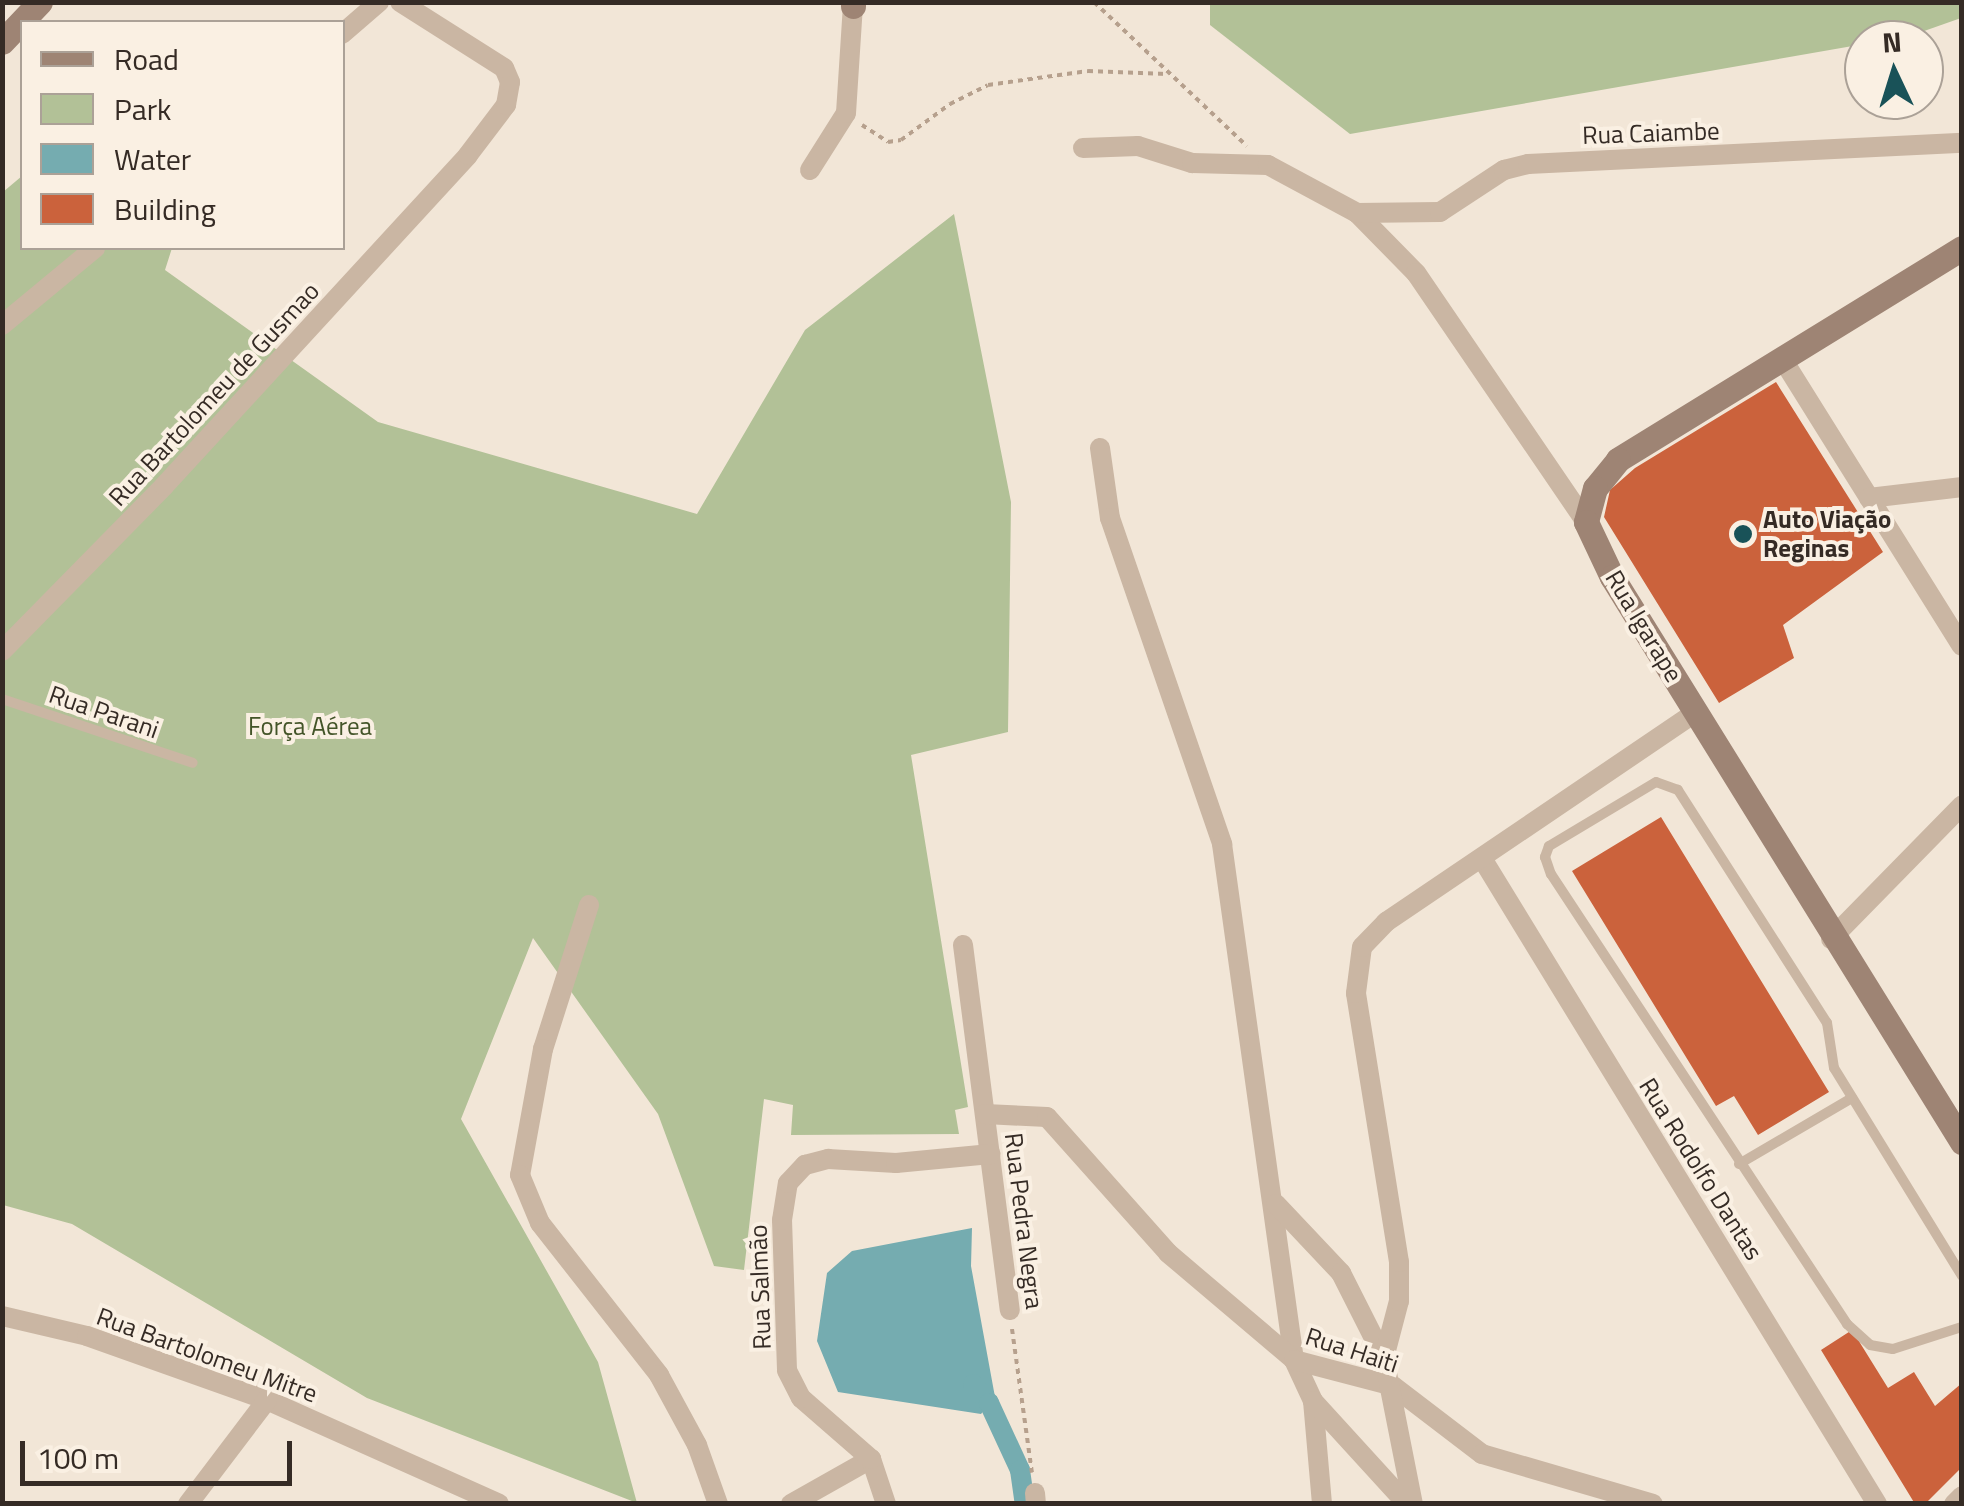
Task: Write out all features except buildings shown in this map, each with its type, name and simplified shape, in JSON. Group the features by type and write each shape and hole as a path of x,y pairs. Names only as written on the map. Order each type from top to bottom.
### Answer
{"main road":[{"path":"2,42 20,23"},
{"path":"1586,522 1594,488 1618,460 1962,248"},
{"name":"Rua Igarape","path":"1586,522 1831,939 1962,1142"}],"street":[{"path":"345,31 380,2"},
{"name":"Rua Bartolomeu de Gusmao","path":"2,651 164,486 468,155 506,105 510,82 504,68 400,2"},
{"path":"810,170 846,113 853,4"},
{"name":"Rua Caiambe","path":"1357,213 1440,212 1504,170 1528,164 1962,143"},
{"path":"1083,148 1138,146 1192,163 1268,165"},
{"name":"Rua Igarape","path":"1268,165 1357,213 1416,272 1586,522"},
{"path":"2,324 93,250"},
{"path":"1783,360 1962,646"},
{"path":"1100,448 1110,518 1222,844 1276,1204 1294,1360 1313,1401 1410,1504"},
{"path":"1869,498 1962,487"},
{"path":"1384,1358 1399,1301 1399,1262 1356,993 1362,946 1386,922 1483,860 1696,712"},
{"path":"1831,939 1962,805"},
{"name":"Rua Rodolfo Dantas","path":"1483,860 1877,1504"},
{"path":"589,905 543,1049 520,1175 540,1222 659,1375 697,1445 718,1504"},
{"name":"Rua Pedra Negra","path":"962,945 1010,1310"},
{"name":"Rua Haiti","path":"985,1114 1048,1117 1168,1253 1294,1360 1393,1386 1482,1454 1653,1504"},
{"name":"Rua Salmão","path":"886,1504 872,1459 792,1384 782,1220 788,1184 806,1165 828,1160 896,1162 991,1154"},
{"path":"1276,1204 1341,1273 1384,1358 1393,1386 1410,1504"},
{"name":"Rua Bartolomeu Mitre","path":"2,1316 86,1336 267,1400 500,1504"},
{"path":"188,1504 267,1400"},
{"path":"1313,1401 1322,1504"},
{"path":"791,1504 872,1459"},
{"path":"1954,1504 1962,1496"}],"lane":[{"name":"Rua Parani","path":"2,699 192,763"},
{"path":"1962,1276 1834,1068 1828,1024 1678,790 1656,782 1549,846 1544,857 1739,1164 1847,1324 1870,1345 1920,1344 1962,1327"},
{"path":"1739,1164 1852,1098"}],"path":[{"path":"1094,2 1268,165"},
{"path":"846,113 888,142 912,134 950,104 1024,76 1167,74"},
{"name":"Rua Pedra Negra","path":"1010,1310 1036,1498"}],"green space":[{"path":"1210,2 1961,2 1961,18 1944,24 1944,20 1844,20 1844,48 1350,134 1210,25"},
{"name":"Força Aérea","path":"20,178 20,250 171,250 165,270 378,422 697,514 805,330 954,214 1011,502 1008,732 911,755 968,1107 955,1110 959,1134 791,1135 793,1105 764,1099 744,1270 714,1266 658,1114 533,938 461,1119 598,1362 637,1503 367,1398 72,1224 3,1205 3,192"}],"water":[{"path":"972,1228 971,1266 995,1397 981,1414 838,1392 817,1341 827,1273 852,1251"}],"waterway":[{"path":"973,1384 989,1403 1020,1470 1025,1504"}],"place":[{"name":"Auto Viação Reginas","path":"1743,534"}]}
